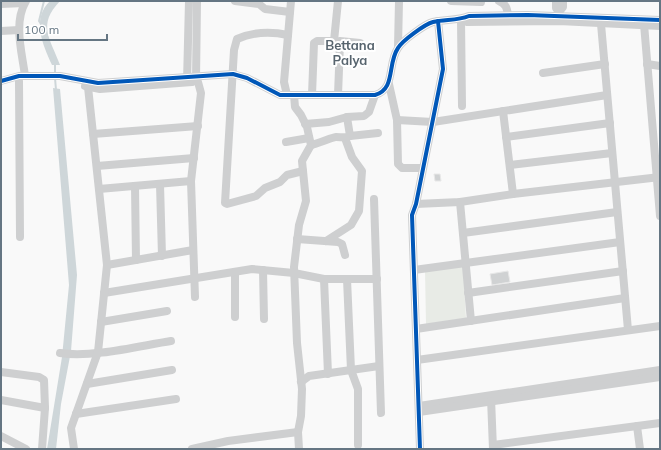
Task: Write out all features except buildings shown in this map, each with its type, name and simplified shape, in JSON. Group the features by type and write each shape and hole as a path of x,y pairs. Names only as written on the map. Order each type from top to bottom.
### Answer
{"street":[{"path":"189,1 193,80 201,92 191,182 195,297"},
{"path":"193,80 197,1"},
{"path":"235,1 259,2 265,9 290,12"},
{"path":"291,1 284,82 295,107 305,124 310,141 302,161 306,201 297,240 294,273 297,343 302,382 301,416 298,432 299,449"},
{"path":"338,1 338,95"},
{"path":"399,1 398,48 391,65 389,84 397,120 399,166 402,168 422,168"},
{"path":"451,1 481,2"},
{"path":"500,1 504,3 507,8 508,15"},
{"path":"556,1 556,8 559,16"},
{"path":"559,16 563,7 563,1"},
{"path":"1,4 25,2 20,16 19,30 22,79 20,237"},
{"path":"461,20 469,16 508,15 660,20"},
{"path":"398,48 431,22 438,21 461,20 467,22 559,16 601,24 646,24 660,26"},
{"path":"461,20 462,106"},
{"path":"425,449 421,408 416,270 412,215 416,204 422,168 433,122 442,69 438,21"},
{"path":"601,24 628,330"},
{"path":"646,24 653,65 660,164"},
{"path":"1,31 19,30"},
{"path":"288,35 276,32 250,33 237,39 234,50 225,203 227,204 256,196 265,188 280,182 287,175 303,171"},
{"path":"312,95 314,43 317,41 337,41 360,43"},
{"path":"543,73 604,64"},
{"path":"653,65 660,216"},
{"path":"60,78 88,87 193,80 233,74 247,78 280,95 375,96 382,93 389,84"},
{"path":"1,80 60,78 98,86"},
{"path":"1,86 22,79"},
{"path":"74,449 71,428 98,352 107,265 88,87"},
{"path":"397,120 433,122 607,95"},
{"path":"305,124 331,121 347,117 364,116 369,112 375,96"},
{"path":"503,111 513,194"},
{"path":"326,241 351,225 359,211 362,171 352,157 347,137 347,117"},
{"path":"506,137 610,123"},
{"path":"93,134 198,126"},
{"path":"286,142 325,142 335,137 378,133"},
{"path":"510,165 612,153"},
{"path":"96,166 194,158"},
{"path":"416,204 460,202 513,194 658,177"},
{"path":"99,189 191,182"},
{"path":"160,184 162,256"},
{"path":"135,186 136,260"},
{"path":"374,199 381,413"},
{"path":"460,202 471,321"},
{"path":"416,204 416,270"},
{"path":"463,233 617,212"},
{"path":"297,240 326,241 342,244 345,255"},
{"path":"416,270 620,242"},
{"path":"107,265 193,250"},
{"path":"104,293 252,269 294,273 324,279 377,279"},
{"path":"263,270 264,319"},
{"path":"468,293 622,271"},
{"path":"235,272 235,317"},
{"path":"324,279 328,374"},
{"path":"347,279 351,370 358,388 358,445"},
{"path":"418,328 625,298"},
{"path":"101,322 166,311"},
{"path":"419,360 660,326"},
{"path":"60,354 69,355 98,352 171,341"},
{"path":"302,382 309,376 379,366"},
{"path":"87,384 172,370"},
{"path":"491,398 660,370"},
{"path":"1,372 41,378 44,380 45,408 42,449"},
{"path":"421,408 660,377"},
{"path":"491,398 493,447 660,423"},
{"path":"76,414 176,399"},
{"path":"1,400 45,408"},
{"path":"420,449 421,408"},
{"path":"637,426 640,449"},
{"path":"192,449 210,447 228,440 298,432"},
{"path":"1,436 26,449"}],"shaded area":[{"path":"50,1 60,1 49,17 47,25 50,39 60,65 52,65 40,32 41,16 44,8"},
{"path":"53,88 60,89 77,275 71,351 61,404 56,449 47,449 62,357 69,285"},
{"path":"463,266 466,318 426,324 425,270"}],"waterway":[{"path":"41,24 39,21 44,1"},
{"path":"55,64 55,74"},
{"path":"55,78 56,90"}],"cycle path":[{"path":"1,81 19,76 60,76 98,83 233,74 247,78 280,95 375,95 382,92 389,82 395,54 400,45 419,29 429,23 442,20 460,19 469,16 528,15 660,20"},
{"path":"420,449 412,215 416,204 443,69 438,21"}],"district":[{"name":"Bettana Palya","path":"350,52"}]}
